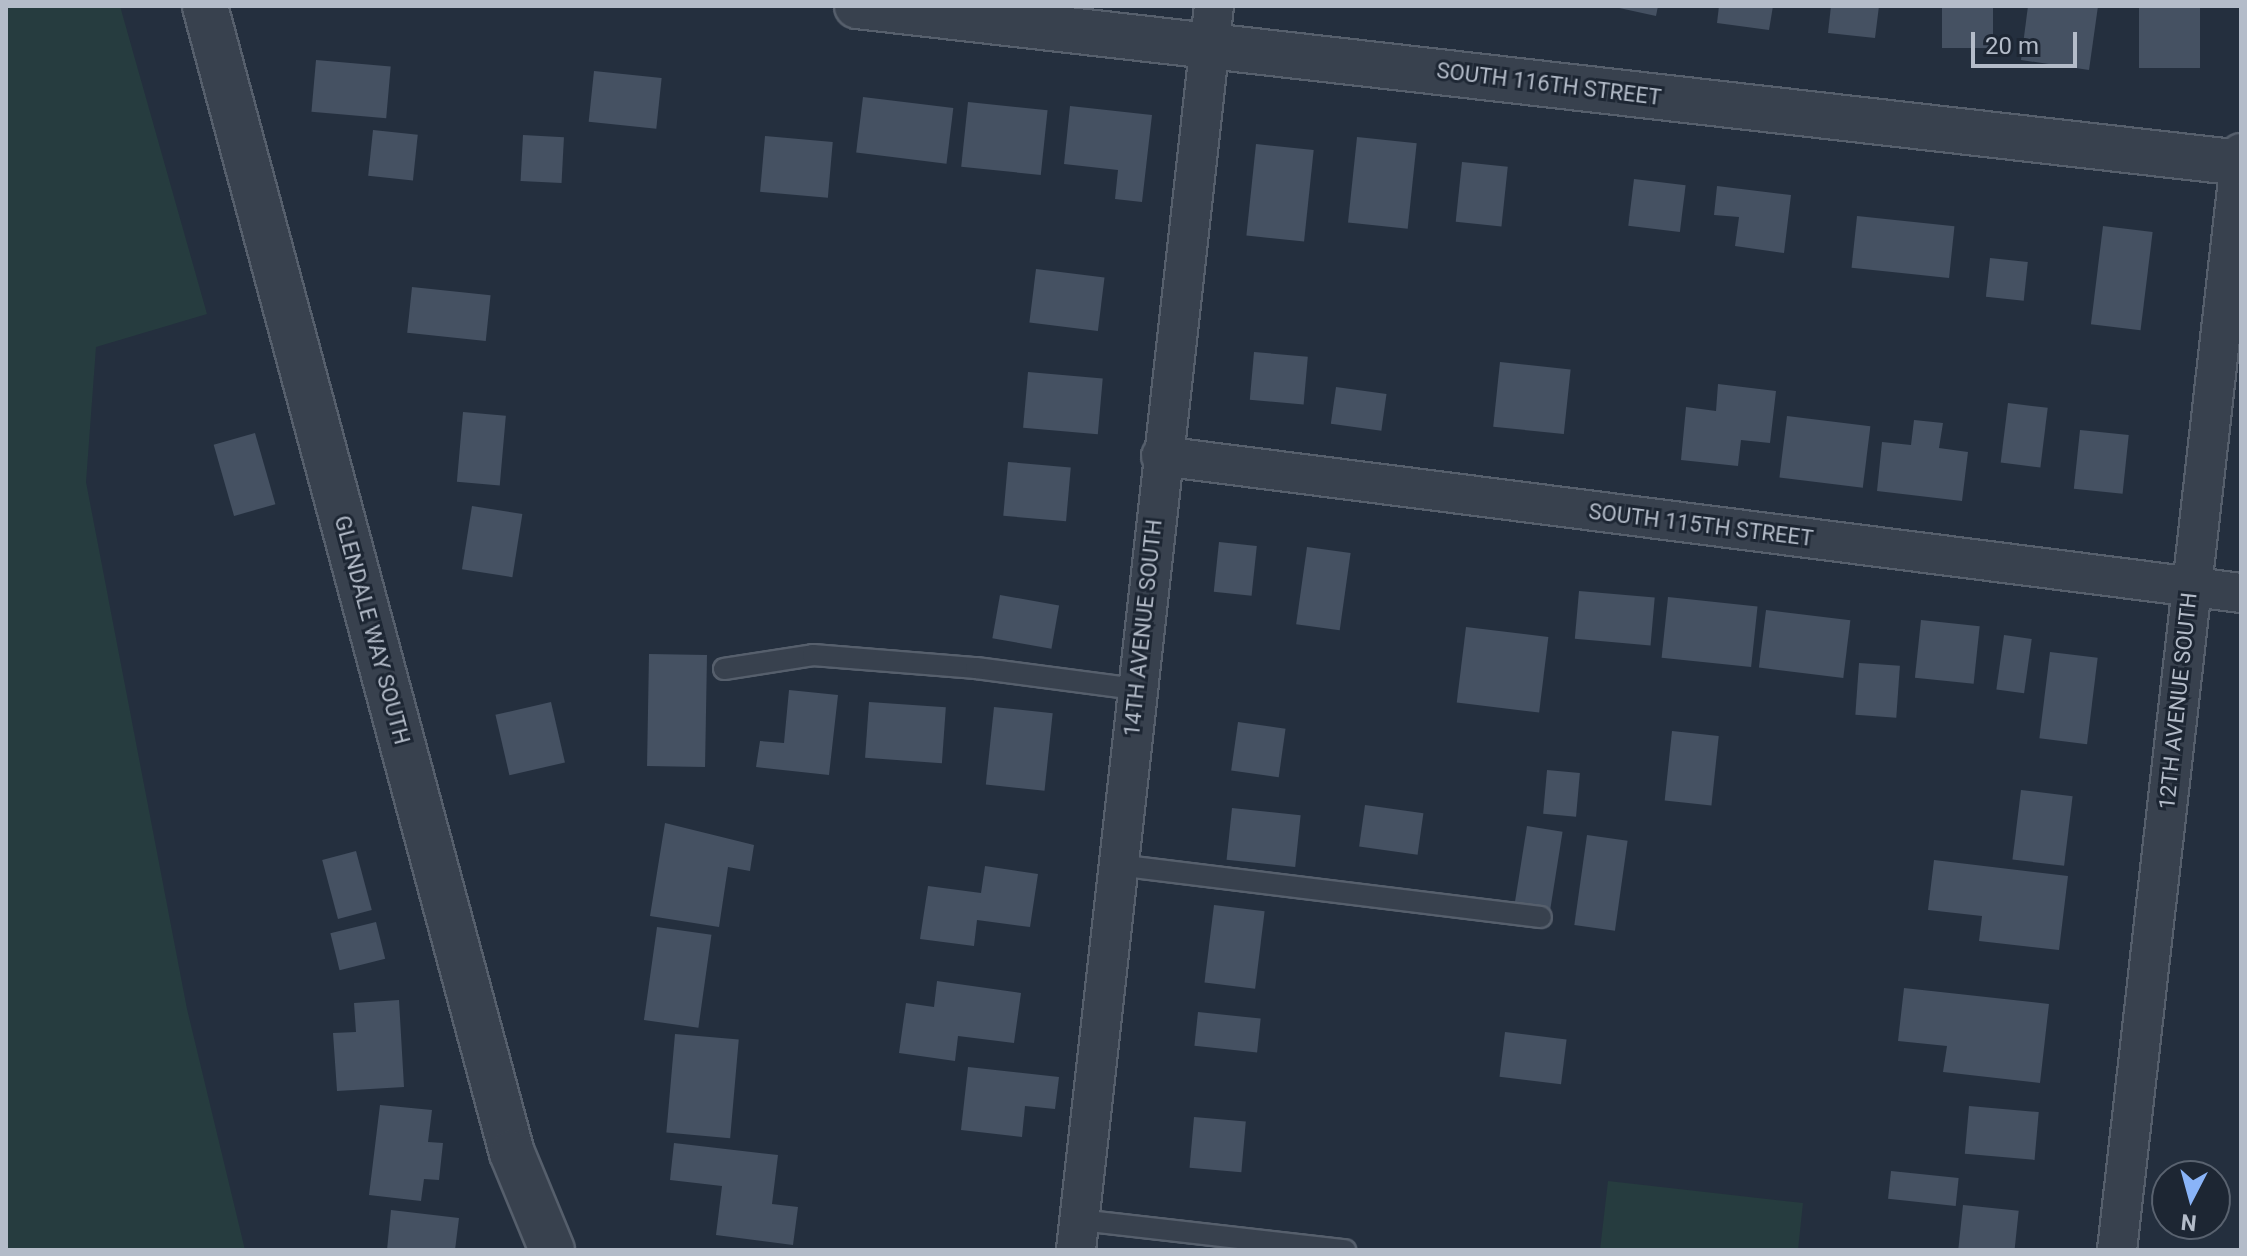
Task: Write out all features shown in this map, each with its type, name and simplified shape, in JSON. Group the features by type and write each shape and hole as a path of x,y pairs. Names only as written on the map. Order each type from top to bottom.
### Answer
{"street":[{"name":"GLENDALE WAY SOUTH","path":"205,6 512,1153 552,1250"},
{"name":"SOUTH 116TH STREET","path":"857,6 1212,25 2241,160"},
{"name":"14TH AVENUE SOUTH","path":"1078,1235 1161,456 1212,25"},
{"name":"12TH AVENUE SOUTH","path":"2117,1250 2190,587 2241,160"},
{"name":"SOUTH 115TH STREET","path":"1161,456 2241,593"}],"lane":[{"path":"724,669 813,655 976,668 1136,689"},
{"path":"1117,865 1541,917"},
{"path":"1078,1235 1345,1250"}],"green space":[{"path":"6,6 120,6 207,314 96,347 86,482 187,1009 245,1250 6,1250"},
{"path":"1608,1181 1803,1203 1798,1250 1600,1250"}],"building":[{"path":"1610,6 1658,6 1656,16"},
{"path":"1719,6 1773,6 1769,30 1717,23"},
{"path":"1831,6 1879,6 1875,38 1828,33"},
{"path":"1942,6 1993,6 1993,48 1942,48"},
{"path":"2028,6 2098,6 2089,70 2021,60"},
{"path":"2139,6 2200,6 2200,68 2139,68"},
{"path":"316,60 391,67 386,118 311,112"},
{"path":"594,71 662,78 656,129 589,122"},
{"path":"863,97 953,108 946,164 856,153"},
{"path":"968,102 1048,110 1041,175 961,167"},
{"path":"1070,106 1152,115 1142,202 1115,199 1118,170 1064,164"},
{"path":"373,130 418,135 413,180 368,176"},
{"path":"523,135 564,137 562,183 521,181"},
{"path":"765,136 833,142 828,198 760,192"},
{"path":"1357,137 1417,143 1408,229 1348,223"},
{"path":"1256,144 1314,150 1304,242 1246,235"},
{"path":"1462,162 1508,167 1501,226 1456,222"},
{"path":"1634,179 1686,185 1680,232 1628,226"},
{"path":"1717,186 1791,195 1784,253 1735,246 1739,217 1714,215"},
{"path":"1857,216 1954,226 1949,278 1852,268"},
{"path":"2103,226 2153,232 2141,330 2091,324"},
{"path":"1990,258 2028,262 2024,301 1986,297"},
{"path":"1036,269 1104,277 1098,331 1029,323"},
{"path":"412,287 491,295 486,341 407,333"},
{"path":"1254,352 1308,357 1304,405 1250,400"},
{"path":"1500,362 1571,369 1564,434 1493,427"},
{"path":"1028,372 1103,379 1098,434 1023,428"},
{"path":"1718,384 1776,391 1770,443 1741,440 1738,466 1681,460 1686,407 1716,411"},
{"path":"1336,387 1387,394 1381,431 1331,424"},
{"path":"2008,403 2048,408 2040,467 2001,463"},
{"path":"463,412 506,416 500,485 457,482"},
{"path":"1787,416 1870,426 1863,488 1779,478"},
{"path":"1914,420 1943,423 1939,448 1968,452 1962,501 1877,491 1882,442 1911,445"},
{"path":"2080,430 2129,435 2123,494 2074,489"},
{"path":"255,433 275,504 234,516 214,445"},
{"path":"1008,462 1071,467 1066,521 1003,516"},
{"path":"472,506 522,514 512,577 462,569"},
{"path":"1219,542 1257,546 1252,596 1214,592"},
{"path":"1307,547 1351,553 1340,630 1296,624"},
{"path":"1579,591 1655,598 1651,645 1575,639"},
{"path":"1000,595 1059,605 1051,649 992,638"},
{"path":"1668,597 1758,606 1751,667 1662,658"},
{"path":"1766,610 1850,620 1843,678 1759,668"},
{"path":"1921,620 1980,626 1974,684 1915,678"},
{"path":"1466,627 1548,637 1539,713 1457,702"},
{"path":"2004,635 2032,639 2024,693 1996,689"},
{"path":"2050,652 2098,658 2087,744 2039,738"},
{"path":"649,654 707,655 705,767 647,766"},
{"path":"1859,663 1900,666 1896,718 1855,715"},
{"path":"789,690 838,695 829,775 756,767 760,741 784,743"},
{"path":"551,702 565,762 509,775 495,715"},
{"path":"869,702 946,707 942,763 865,758"},
{"path":"994,707 1053,713 1045,791 986,785"},
{"path":"1238,722 1286,729 1279,777 1231,771"},
{"path":"1672,731 1719,736 1711,806 1665,801"},
{"path":"1547,770 1580,773 1576,817 1543,814"},
{"path":"2021,790 2073,796 2064,866 2012,859"},
{"path":"1365,805 1423,813 1418,855 1359,847"},
{"path":"1232,808 1301,815 1295,867 1227,860"},
{"path":"665,823 754,845 750,871 728,867 719,927 650,916"},
{"path":"1527,826 1563,832 1550,911 1514,905"},
{"path":"1587,835 1628,841 1615,931 1574,925"},
{"path":"356,851 372,910 338,919 322,860"},
{"path":"1934,860 2068,876 2059,950 1979,941 1982,916 1928,910"},
{"path":"985,866 1038,874 1030,927 977,920 974,946 920,939 928,886 981,893"},
{"path":"1214,905 1265,911 1255,989 1204,982"},
{"path":"376,922 385,959 340,970 330,933"},
{"path":"657,927 711,935 698,1028 644,1020"},
{"path":"937,981 1021,993 1014,1043 958,1036 955,1061 899,1053 906,1003 934,1007"},
{"path":"1904,988 2049,1004 2040,1083 1943,1072 1947,1046 1898,1041"},
{"path":"399,1000 404,1087 337,1091 333,1033 356,1032 354,1003"},
{"path":"1198,1012 1261,1019 1257,1052 1194,1046"},
{"path":"1505,1032 1567,1040 1561,1084 1500,1077"},
{"path":"675,1034 739,1040 730,1138 666,1133"},
{"path":"968,1067 1059,1077 1055,1109 1025,1106 1022,1137 961,1130"},
{"path":"380,1105 432,1110 428,1142 443,1143 439,1180 424,1179 421,1201 369,1195"},
{"path":"1969,1106 2039,1112 2035,1160 1965,1154"},
{"path":"1194,1117 1246,1122 1241,1172 1190,1168"},
{"path":"674,1143 778,1155 772,1204 798,1207 793,1245 716,1235 722,1186 670,1180"},
{"path":"1891,1171 1959,1178 1956,1206 1888,1199"},
{"path":"1963,1205 2019,1211 2015,1250 1958,1250"},
{"path":"391,1210 459,1218 455,1250 387,1250"}]}
